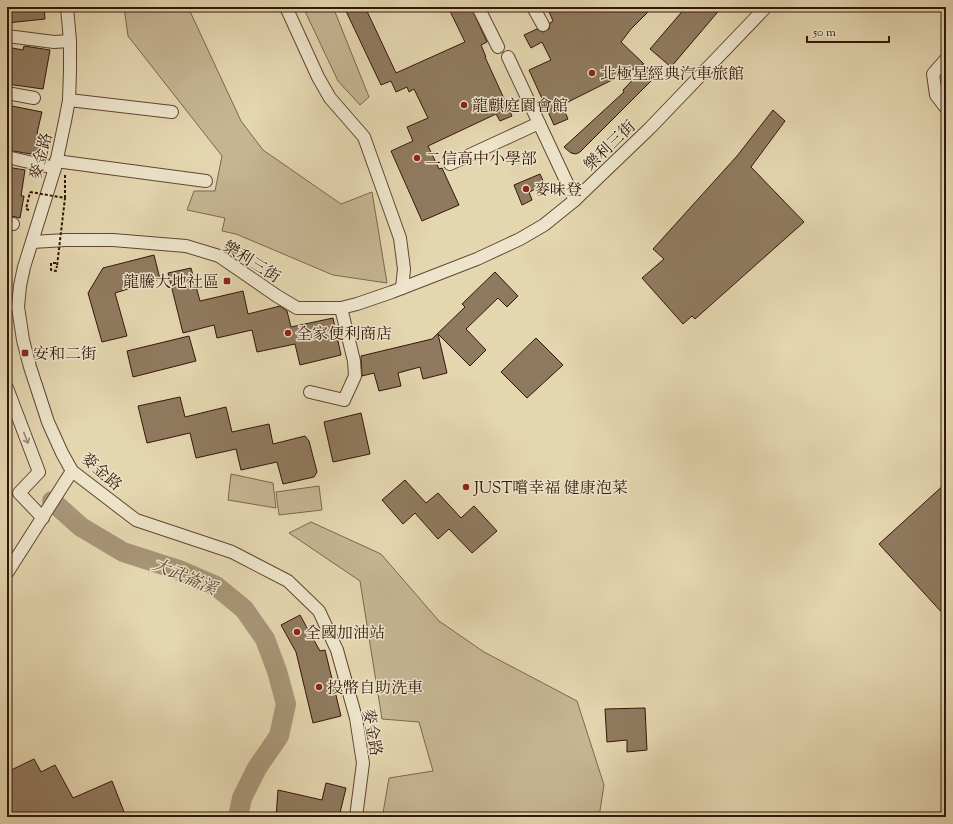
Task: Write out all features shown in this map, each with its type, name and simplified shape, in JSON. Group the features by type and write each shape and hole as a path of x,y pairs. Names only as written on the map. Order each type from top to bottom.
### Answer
{"street":[{"name":"麥金路","path":"68,7 70,41 69,100 66,121 56,164 20,286 12,307 48,422 62,453 69,476 136,520 232,552 288,581 319,611 337,650 356,718 363,763 356,817"},
{"path":"286,7 318,77 330,98 364,136 400,238 404,269 402,288"},
{"path":"478,7 498,47"},
{"path":"533,7 543,25"},
{"name":"樂利三街","path":"32,242 113,240 186,246 219,256 297,308 341,308 402,288 477,259 520,239 544,225 575,200 650,128 766,7"},
{"path":"7,36 54,42 70,41"},
{"path":"508,57 575,200"},
{"path":"946,59 933,74 936,96 946,108"},
{"path":"7,93 34,98"},
{"path":"69,100 172,112"},
{"path":"450,164 539,123"},
{"path":"7,157 206,181"},
{"path":"310,392 344,400 355,376 354,362 341,308"},
{"path":"7,388 38,472 19,493 45,515"},
{"path":"7,573 69,476"}],"path":[{"path":"56,263 51,263 50,270 56,271 65,198 65,175"},
{"path":"29,210 26,209 30,192 65,198"}],"shaded area":[{"path":"124,7 188,7 241,121 263,150 341,204 372,192 387,283 333,275 236,234 222,231 225,218 187,210 194,191 215,191 222,156 128,36"},
{"path":"303,7 333,7 369,97 360,105 338,81"},
{"path":"231,474 273,483 276,508 228,500"},
{"path":"319,486 322,510 279,515 276,492"},
{"path":"311,522 381,554 439,621 484,652 577,701 604,785 599,817 389,817 383,813 389,778 433,771 419,722 382,719 360,581 289,533"}],"building":[{"path":"44,7 45,19 7,23 7,8"},
{"path":"350,7 365,7 396,73 465,42 448,7 471,7 487,42 481,45 485,57 512,116 500,121 496,114 428,146 439,169 442,168 459,205 422,221 391,151 413,141 407,127 428,118 414,89 409,92 407,87 396,92 391,81 381,85 345,9"},
{"path":"547,7 653,7 631,29 621,42 644,64 562,105 568,119 554,125 529,70 551,60 542,42 531,48 524,35 537,29 543,32 549,29 550,23 553,21"},
{"path":"686,7 722,7 671,67 650,49"},
{"path":"24,46 50,50 43,89 7,84 7,47 23,50"},
{"path":"646,66 656,76 580,152 576,154 571,153 564,147 624,92 623,90"},
{"path":"7,105 42,112 37,133 41,134 37,155 7,150"},
{"path":"773,110 785,121 751,167 804,222 695,319 692,316 683,324 642,278 664,259 653,249 737,156"},
{"path":"7,167 25,170 21,196 24,196 20,218 7,215"},
{"name":"麥味登","path":"540,174 545,185 529,192 532,200 522,205 514,185"},
{"path":"154,255 160,279 115,293 127,336 102,342 88,293 103,268"},
{"path":"191,268 200,301 243,291 248,314 280,306 287,311 291,327 333,318 341,355 300,365 295,344 257,352 252,330 217,338 214,325 183,333 168,273"},
{"path":"495,272 518,296 507,307 498,298 466,329 486,350 470,366 438,334 447,373 423,379 420,367 398,373 401,386 379,391 374,373 362,376 361,356 432,339 465,307 462,304"},
{"path":"189,336 196,361 133,377 127,351"},
{"path":"536,338 563,365 527,398 501,372"},
{"path":"180,397 185,417 226,407 232,432 269,424 273,444 305,436 309,441 317,472 314,477 283,484 277,462 241,470 236,449 196,458 190,433 147,443 138,406"},
{"path":"361,413 370,454 333,462 324,422"},
{"path":"405,480 426,503 438,493 461,518 474,506 497,531 472,553 449,529 438,539 415,513 403,524 382,500"},
{"path":"946,483 946,617 879,544"},
{"name":"投幣自助洗車","path":"300,615 320,651 325,650 341,716 313,723 296,652 281,625"},
{"path":"645,708 647,750 627,752 627,740 607,742 605,709"},
{"path":"34,759 41,772 55,765 73,798 112,781 126,817 7,817 7,772"},
{"path":"326,783 346,788 339,817 276,817 278,790 322,800"}],"waterway":[{"name":"大武崙溪","path":"52,501 81,527 123,552 179,570 216,586 244,609 265,639 277,671 286,704 279,736 257,768 242,798 238,817"}],"place":[{"name":"北極星經典汽車旅館","path":"592,73"},
{"name":"龍麒庭園會館","path":"464,105"},
{"name":"二信高中小學部","path":"417,158"},
{"name":"麥味登","path":"526,189"},
{"name":"龍騰大地社區","path":"227,281"},
{"name":"全家便利商店","path":"288,333"},
{"name":"安和二街","path":"25,353"},
{"name":"JUST嚐幸福 健康泡菜","path":"466,487"},
{"name":"全國加油站","path":"297,632"},
{"name":"投幣自助洗車","path":"319,687"}]}
